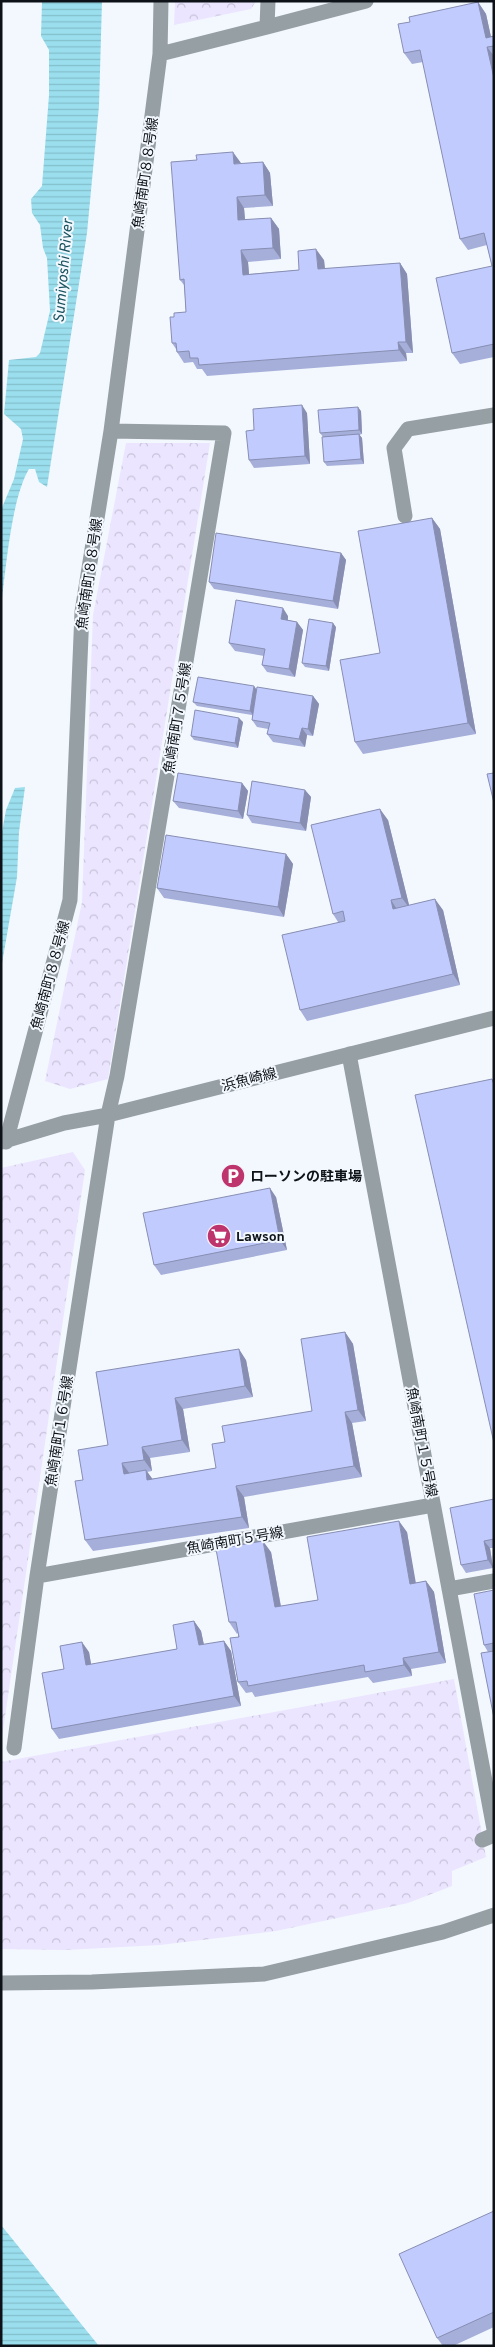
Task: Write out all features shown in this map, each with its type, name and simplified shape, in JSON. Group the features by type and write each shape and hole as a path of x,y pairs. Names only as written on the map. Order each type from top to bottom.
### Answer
{"street":[{"name":"魚崎南町８８号線","path":"4,1142 70,900 82,612 110,431 160,54 161,1"},
{"path":"267,27 268,1"},
{"path":"160,54 366,1"},
{"path":"405,516 394,448 408,429 494,415"},
{"name":"魚崎南町７５号線","path":"108,1114 117,1076 224,433 110,431"},
{"name":"浜魚崎線","path":"4,1142 64,1123 108,1114 494,1018"},
{"name":"魚崎南町１５号線","path":"349,1054 494,1830"},
{"name":"魚崎南町１６号線","path":"14,1748 37,1576 108,1114"},
{"name":"魚崎南町５号線","path":"37,1576 433,1504"},
{"path":"449,1590 494,1581"},
{"path":"1,1983 92,1982 264,1974 443,1932 494,1915"}],"green space":[{"path":"175,1 256,1 251,9 174,25"},
{"path":"126,443 210,443 108,1079 70,1089 45,1081 82,902 93,615"},
{"path":"73,1152 85,1170 1,1744 1,1168"},
{"path":"454,1679 486,1857 452,1871 452,1886 408,1903 276,1931 160,1945 66,1950 1,1949 1,1762"}],"water":[{"name":"Sumiyoshi River","path":"42,1 102,1 99,106 87,233 47,487 39,482 35,469 29,469 23,482 14,516 1,606 1,510 14,479 23,439 21,429 4,414 9,360 36,357 40,353 50,311 47,258 43,248 40,225 32,213 31,199 42,186 49,95 49,50 41,36"},
{"path":"25,787 19,832 17,877 1,969 1,837 6,810 15,788"},
{"path":"1,2225 99,2346 1,2346"}],"building":[{"path":"478,2 486,38 494,36 494,46 487,47 494,78 494,344 452,353 436,278 492,266 484,233 460,239 420,50 404,53 398,24 410,22 409,17"},
{"path":"233,152 234,164 263,162 265,195 237,197 238,220 271,218 273,248 241,250 243,275 299,270 298,251 316,249 318,269 400,263 406,342 398,342 399,350 199,365 198,358 190,358 189,351 177,352 176,343 172,343 170,317 174,317 174,313 186,312 184,279 180,280 171,162 197,160 196,155"},
{"path":"302,405 305,456 249,460 246,431 254,430 253,409"},
{"path":"358,407 359,430 320,433 318,410"},
{"path":"359,434 361,459 324,462 322,437"},
{"path":"432,518 468,723 355,742 340,660 380,653 358,531"},
{"path":"216,533 341,553 333,601 209,582"},
{"path":"236,600 283,608 281,619 297,622 289,669 262,665 265,649 229,643"},
{"path":"309,619 333,623 326,666 302,663"},
{"path":"198,677 254,686 250,711 193,702"},
{"path":"257,687 313,696 308,729 302,728 299,739 267,734 270,723 252,720"},
{"path":"195,710 239,718 235,743 191,736"},
{"path":"178,773 242,783 238,811 173,801"},
{"path":"494,773 494,803 487,774"},
{"path":"252,781 305,790 300,823 247,815"},
{"path":"380,809 402,898 391,900 393,909 435,899 453,974 300,1010 282,935 345,921 343,911 333,914 311,825"},
{"path":"166,835 286,854 278,907 157,888"},
{"path":"492,1079 494,1085 494,1443 415,1095"},
{"name":"Lawson","path":"270,1188 280,1240 154,1265 143,1213"},
{"path":"345,1332 358,1410 345,1412 354,1466 236,1486 242,1517 85,1540 75,1481 83,1480 78,1450 108,1445 96,1372 239,1349 245,1386 175,1398 182,1440 142,1447 144,1460 122,1463 124,1474 146,1470 147,1480 216,1468 212,1444 225,1442 222,1426 312,1411 301,1339"},
{"path":"494,1499 494,1539 484,1541 488,1560 461,1565 450,1508"},
{"path":"399,1521 410,1584 426,1581 439,1652 403,1658 404,1665 365,1672 364,1665 248,1686 247,1681 238,1682 230,1638 239,1637 236,1622 229,1622 216,1549 263,1541 275,1607 318,1600 307,1537"},
{"path":"494,1590 494,1643 484,1645 474,1594"},
{"path":"194,1621 199,1645 224,1641 234,1696 52,1729 42,1673 64,1669 60,1646 82,1642 86,1665 177,1649 173,1625"},
{"path":"494,1651 494,1718 481,1653"},
{"path":"494,2211 494,2312 437,2338 399,2254"}],"place":[{"name":"ローソンの駐車場","path":"233,1176"},
{"name":"Lawson","path":"219,1236"}]}
